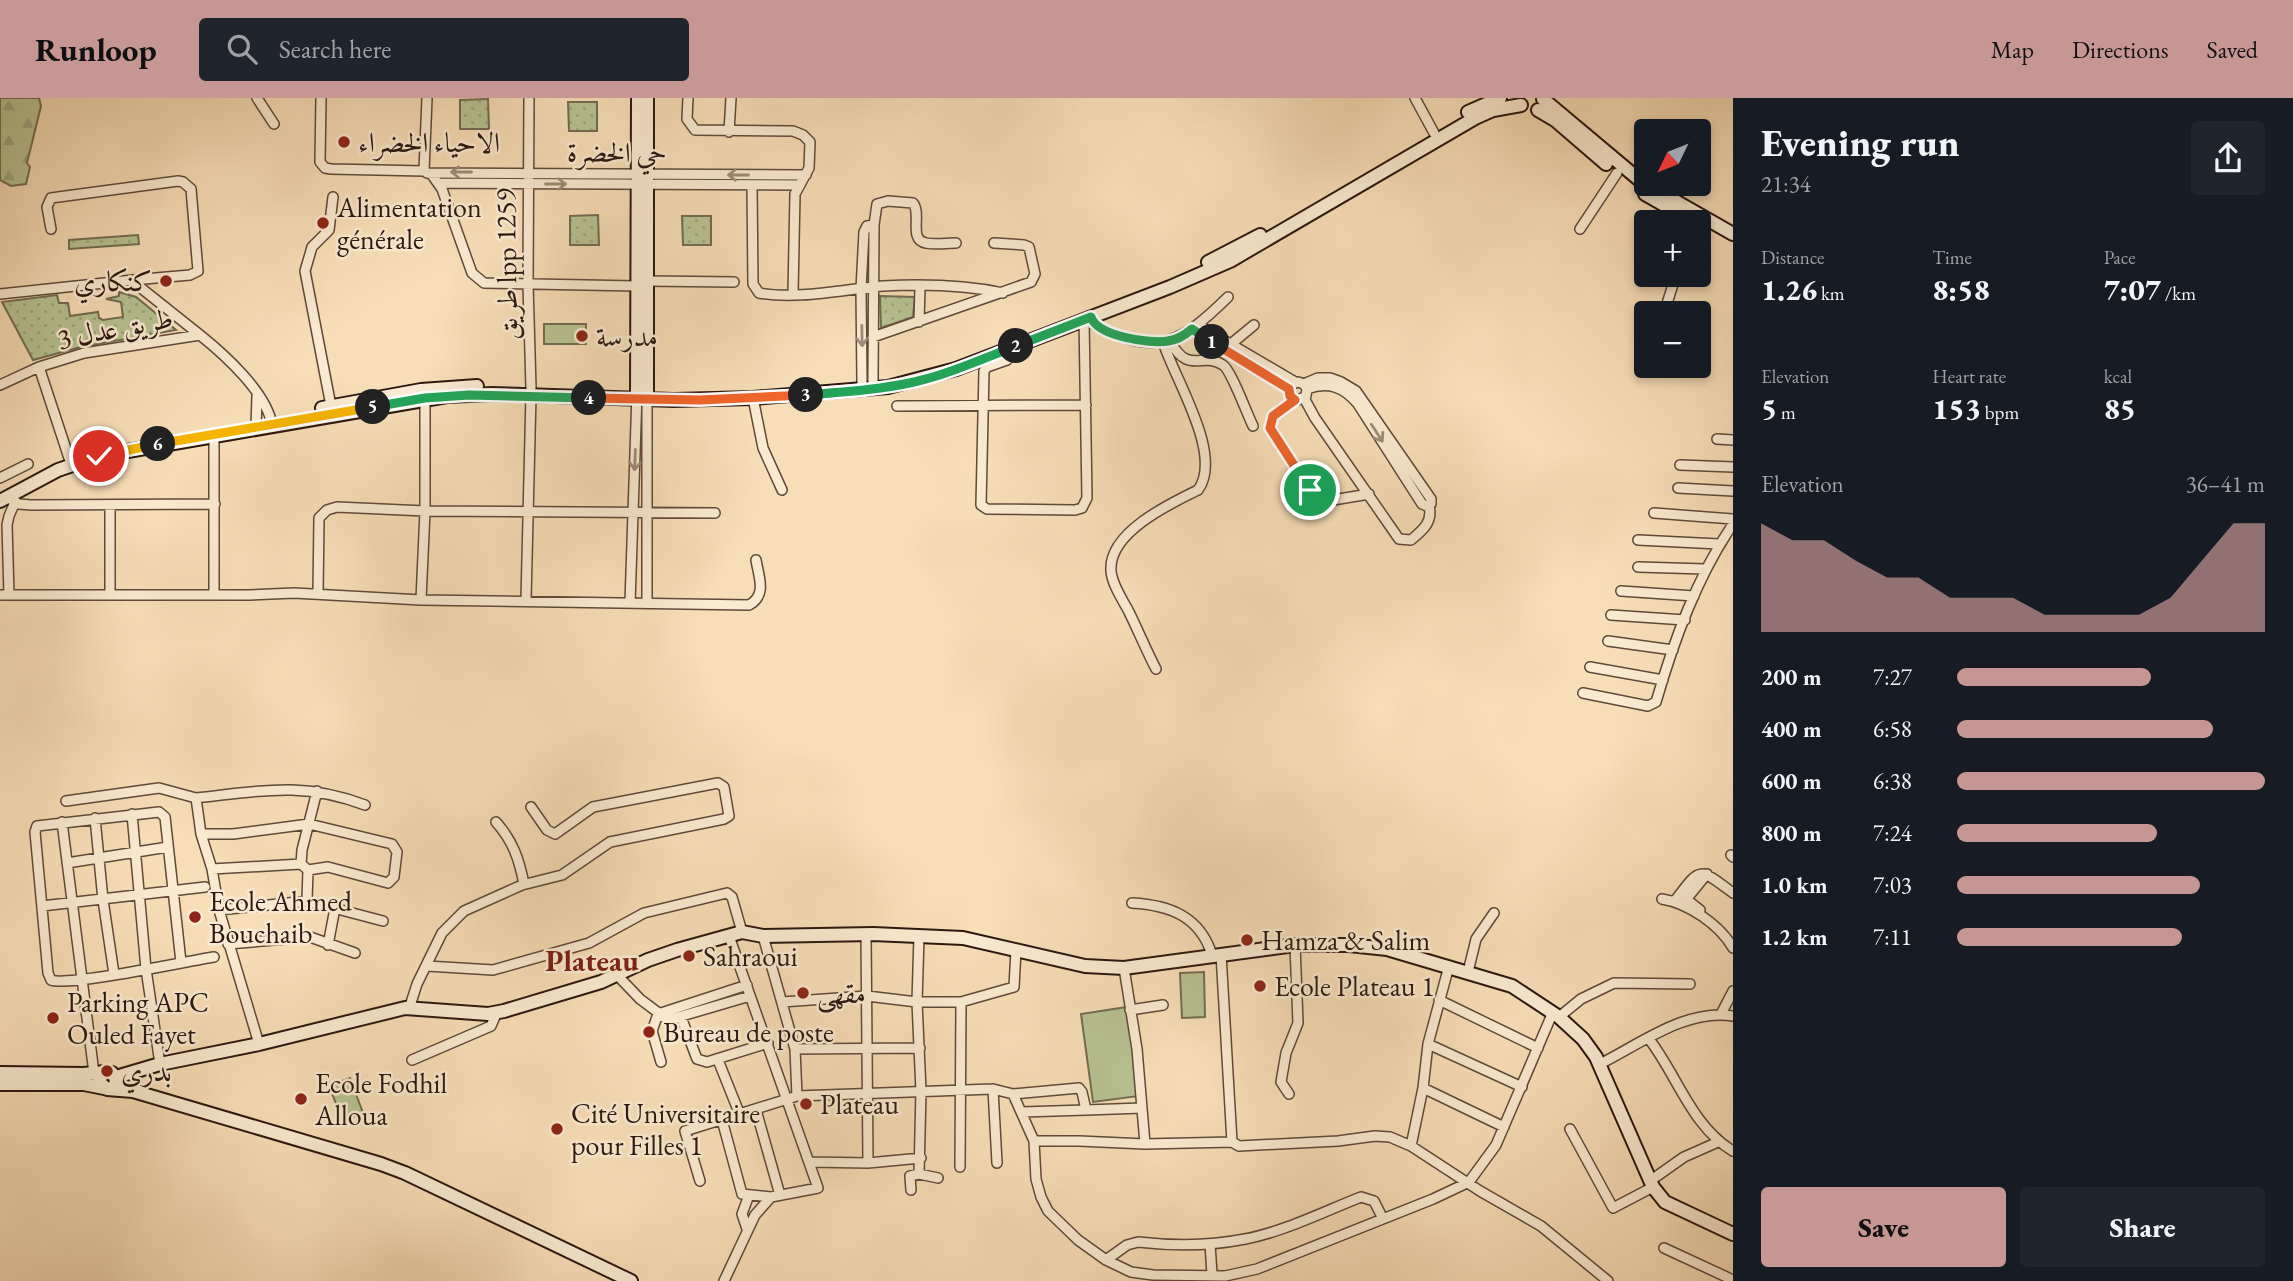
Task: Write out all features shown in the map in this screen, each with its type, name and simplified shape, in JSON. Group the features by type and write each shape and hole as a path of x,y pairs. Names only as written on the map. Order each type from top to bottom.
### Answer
{"main road":[{"path":"638,98 642,180"},
{"path":"642,396 642,180 647,98"},
{"path":"642,396 867,383 913,375 939,367 1182,274 1270,229 1469,111 1500,98"},
{"path":"5,498 51,473 92,458 214,436 331,406 441,388 754,398 874,389 916,382 1170,287 1230,261 1475,118 1521,102 1529,111 1541,102"},
{"path":"1541,102 1555,120 1616,173 1672,210"},
{"path":"1541,102 1642,182 1733,234"},
{"path":"1711,232 1733,243"},
{"path":"271,421 425,398 531,392"},
{"path":"5,498 69,458 117,443 256,425"},
{"path":"0,1084 84,1084 108,1080 160,1064 408,1009 497,1012 601,982 668,953 742,932 763,936 866,934 963,939 1085,966 1124,968 1295,946 1349,945 1387,949 1512,986 1556,1014 1583,1039 1600,1065 1651,1184 1665,1202 1733,1234"},
{"path":"0,1073 108,1080 133,1091 358,1156 405,1173 631,1281"}],"street":[{"path":"257,98 274,124"},
{"name":"حي الخضرة","path":"321,98 320,162 325,168 528,173 642,180 806,175"},
{"path":"428,98 425,172 439,183 475,278 484,283 528,284 734,282"},
{"name":"طريق lpp 1259","path":"526,600 531,392 528,284 529,98"},
{"path":"688,98 687,119 691,127 699,132 793,131 803,135 811,147 809,168 795,194 793,293"},
{"path":"729,132 731,98"},
{"path":"1415,98 1434,133"},
{"path":"1580,229 1616,173"},
{"path":"439,183 528,184 642,180 752,186 798,185"},
{"path":"0,294 190,275 198,271 191,189 183,182 51,198 47,207 51,229"},
{"path":"752,186 754,287 763,293 920,286 977,288 1003,293"},
{"path":"331,406 305,271 312,247 328,230 334,197"},
{"path":"867,383 873,337 876,207 880,202 911,202 917,208 916,234 919,240 925,243 956,243"},
{"path":"867,383 861,289 864,230 867,226 874,225"},
{"path":"873,337 1029,284 1035,274 1031,250 1024,245 994,243"},
{"path":"133,279 201,335"},
{"path":"919,322 920,286"},
{"path":"1088,318 1095,325 1118,335 1140,340 1167,341 1195,327 1228,297"},
{"path":"1007,360 987,367 984,371 982,507 1082,508 1087,502 1088,318"},
{"path":"1231,344 1254,325"},
{"path":"1195,327 1231,344 1253,362"},
{"path":"1195,327 1299,390 1315,418 1369,494 1395,536 1402,541 1411,540 1427,525 1431,516 1429,506 1422,504 1364,406 1334,386 1299,390 1273,416 1270,428 1312,494 1326,501 1369,494"},
{"name":"طريق عدل 3","path":"0,385 39,367 84,353 201,335 239,371 271,421"},
{"path":"1167,341 1184,358 1224,365 1232,376 1253,426"},
{"path":"1156,669 1115,584 1111,566 1118,545 1128,532 1143,520 1198,490 1203,482 1205,458 1197,426 1182,387 1170,366 1167,341"},
{"name":"طريق عدل 3","path":"39,367 69,458"},
{"path":"256,425 257,396"},
{"path":"630,603 633,511 642,396"},
{"path":"642,396 647,512 647,603"},
{"path":"421,600 425,511 425,398"},
{"path":"754,398 763,448 782,490"},
{"path":"897,406 1086,405"},
{"path":"214,436 214,594"},
{"path":"1717,439 1733,440"},
{"path":"0,478 28,464"},
{"path":"1680,465 1733,467"},
{"path":"1678,488 1733,491"},
{"path":"215,504 31,505 5,498 9,516 4,595 318,594 421,600 749,605 757,601 761,594 756,560"},
{"path":"110,505 110,595"},
{"path":"318,594 319,518 327,510 337,507 425,511 715,513"},
{"path":"1583,693 1651,706 1656,702 1705,569 1733,521 1654,513"},
{"path":"1638,540 1719,544"},
{"path":"1638,567 1705,569"},
{"path":"1621,591 1694,596"},
{"path":"1611,615 1685,620"},
{"path":"1608,641 1673,650"},
{"path":"1590,667 1663,680"},
{"path":"408,1009 442,933 456,917 475,905 524,884 562,875 610,842 729,816 724,787 718,783 593,807 555,834 547,830 531,807"},
{"path":"66,801 159,788 196,798 286,788 317,791 365,805"},
{"path":"307,901 302,850 317,791"},
{"path":"196,798 201,834 212,869 219,910 259,1044"},
{"path":"132,814 146,969 160,1064"},
{"path":"181,962 163,814 132,814 41,824 35,830 49,978 58,982 82,979 214,957"},
{"path":"95,818 114,974"},
{"path":"62,822 82,979 108,1080"},
{"path":"496,822 513,843 519,857 524,884"},
{"path":"201,834 233,834 309,824 392,844 397,852 394,877 388,883 328,867 212,869"},
{"path":"67,863 169,847"},
{"path":"1681,902 1696,874 1707,874 1733,893"},
{"path":"42,906 205,887"},
{"path":"427,966 493,970 589,943 644,912 727,893 732,897 742,932"},
{"path":"1662,899 1681,902 1733,933"},
{"path":"219,910 307,901 383,921"},
{"path":"1681,902 1715,926 1733,948"},
{"path":"1132,903 1169,908 1189,919 1217,955 1232,1142"},
{"path":"328,945 335,908"},
{"path":"1468,972 1476,939 1493,913"},
{"path":"866,934 868,1163"},
{"path":"722,1120 743,1194 776,1196 818,1188 792,1098 768,1043 729,936"},
{"path":"763,936 795,1049 792,1098"},
{"path":"919,936 919,1174"},
{"path":"228,944 310,937 355,953"},
{"path":"1289,1094 1281,1082 1286,1053 1298,1023 1295,946"},
{"path":"782,1002 867,996 918,1002 961,1002 1014,987 1016,950"},
{"path":"1411,1146 1423,1088 1428,1044 1449,966"},
{"path":"1124,968 1137,1049 1144,1144"},
{"path":"617,975 640,999 668,1020 750,996"},
{"path":"1013,1094 1034,1141 1036,1179 1041,1198 1048,1211 1078,1240 1106,1260 1131,1272 1224,1276 1257,1269 1452,1192 1469,1182 1481,1168 1504,1127 1538,1048 1556,1014 1614,983 1690,985"},
{"path":"658,1014 747,985"},
{"path":"1721,1014 1733,991"},
{"path":"1439,1000 1538,1048"},
{"path":"960,1167 961,1002"},
{"path":"1130,1010 1163,1005"},
{"path":"412,1060 491,1026 497,1012"},
{"path":"658,1014 652,1031 661,1062"},
{"path":"1600,1065 1689,1018 1721,1014 1733,1016"},
{"path":"681,1017 697,1059 707,1062 768,1043"},
{"path":"1649,1039 1665,1061 1686,1100 1718,1142 1733,1151"},
{"path":"1428,1044 1522,1087"},
{"path":"795,1049 920,1048"},
{"path":"718,1060 740,1115"},
{"path":"700,1181 685,1131 792,1098 993,1089 1013,1094 1079,1088 1086,1110"},
{"path":"1423,1088 1504,1127"},
{"path":"993,1089 997,1163"},
{"path":"1022,1112 1142,1108"},
{"path":"756,1110 776,1196"},
{"path":"1570,1129 1613,1208 1651,1184 1684,1157 1718,1142"},
{"path":"1034,1141 1079,1140 1144,1144 1232,1142 1239,1146 1390,1137 1411,1146 1480,1191 1541,1226 1608,1281"},
{"path":"809,1162 868,1163 921,1158"},
{"path":"911,1190 910,1176 919,1174 938,1178"},
{"path":"747,1229 742,1214 749,1195"},
{"path":"724,1281 747,1229 755,1216 776,1196"},
{"path":"1106,1260 1127,1245 1138,1242 1210,1244 1247,1239 1305,1220 1361,1196 1374,1201 1382,1219"},
{"path":"1210,1244 1212,1274"},
{"path":"1664,1248 1733,1280"}],"green space":[{"path":"0,98 39,98 41,106 27,163 30,167 26,184 11,186 0,180"},
{"path":"488,99 489,129 460,129 460,100"},
{"path":"568,102 597,102 597,131 569,131"},
{"path":"598,215 599,245 570,245 570,216"},
{"path":"682,216 711,216 711,245 683,245"},
{"path":"138,235 139,244 69,249 69,240"},
{"path":"119,292 136,297 176,330 81,347 33,360 2,302 57,295 59,303 68,303 70,316 98,312 99,318 103,320 123,317 121,302 106,299 119,296"},
{"path":"880,296 915,297 913,317 881,328"},
{"path":"544,324 586,324 586,344 544,344"},
{"path":"1204,972 1205,1017 1182,1018 1180,973"},
{"path":"1127,1007 1139,1096 1093,1102 1081,1014"},
{"path":"350,1078 363,1113 343,1121 329,1086"}],"place":[{"name":"الاحياء الخضراء","path":"344,142"},
{"name":"Alimentation générale","path":"323,223"},
{"name":"كنكاري","path":"166,281"},
{"name":"مدرسة","path":"582,336"},
{"name":"Ecole Ahmed Bouchaib","path":"195,917"},
{"name":"Hamza & Salim","path":"1247,940"},
{"name":"Sahraoui","path":"689,956"},
{"name":"Ecole Plateau 1","path":"1260,986"},
{"name":"مقهى","path":"803,993"},
{"name":"Parking APC Ouled Fayet","path":"53,1018"},
{"name":"Bureau de poste","path":"649,1032"},
{"name":"بدري","path":"107,1071"},
{"name":"Ecole Fodhil Alloua","path":"301,1099"},
{"name":"Plateau","path":"806,1104"},
{"name":"Cité Universitaire pour Filles 1","path":"557,1129"}],"district":[{"name":"Plateau","path":"592,961"}],"route":[{"path":"99,456 447,396 492,394 647,400 727,399 888,387 942,374 1091,317 1098,327 1140,340 1170,341 1192,329 1289,389 1290,396 1295,400 1273,416 1270,428 1310,490"}]}
